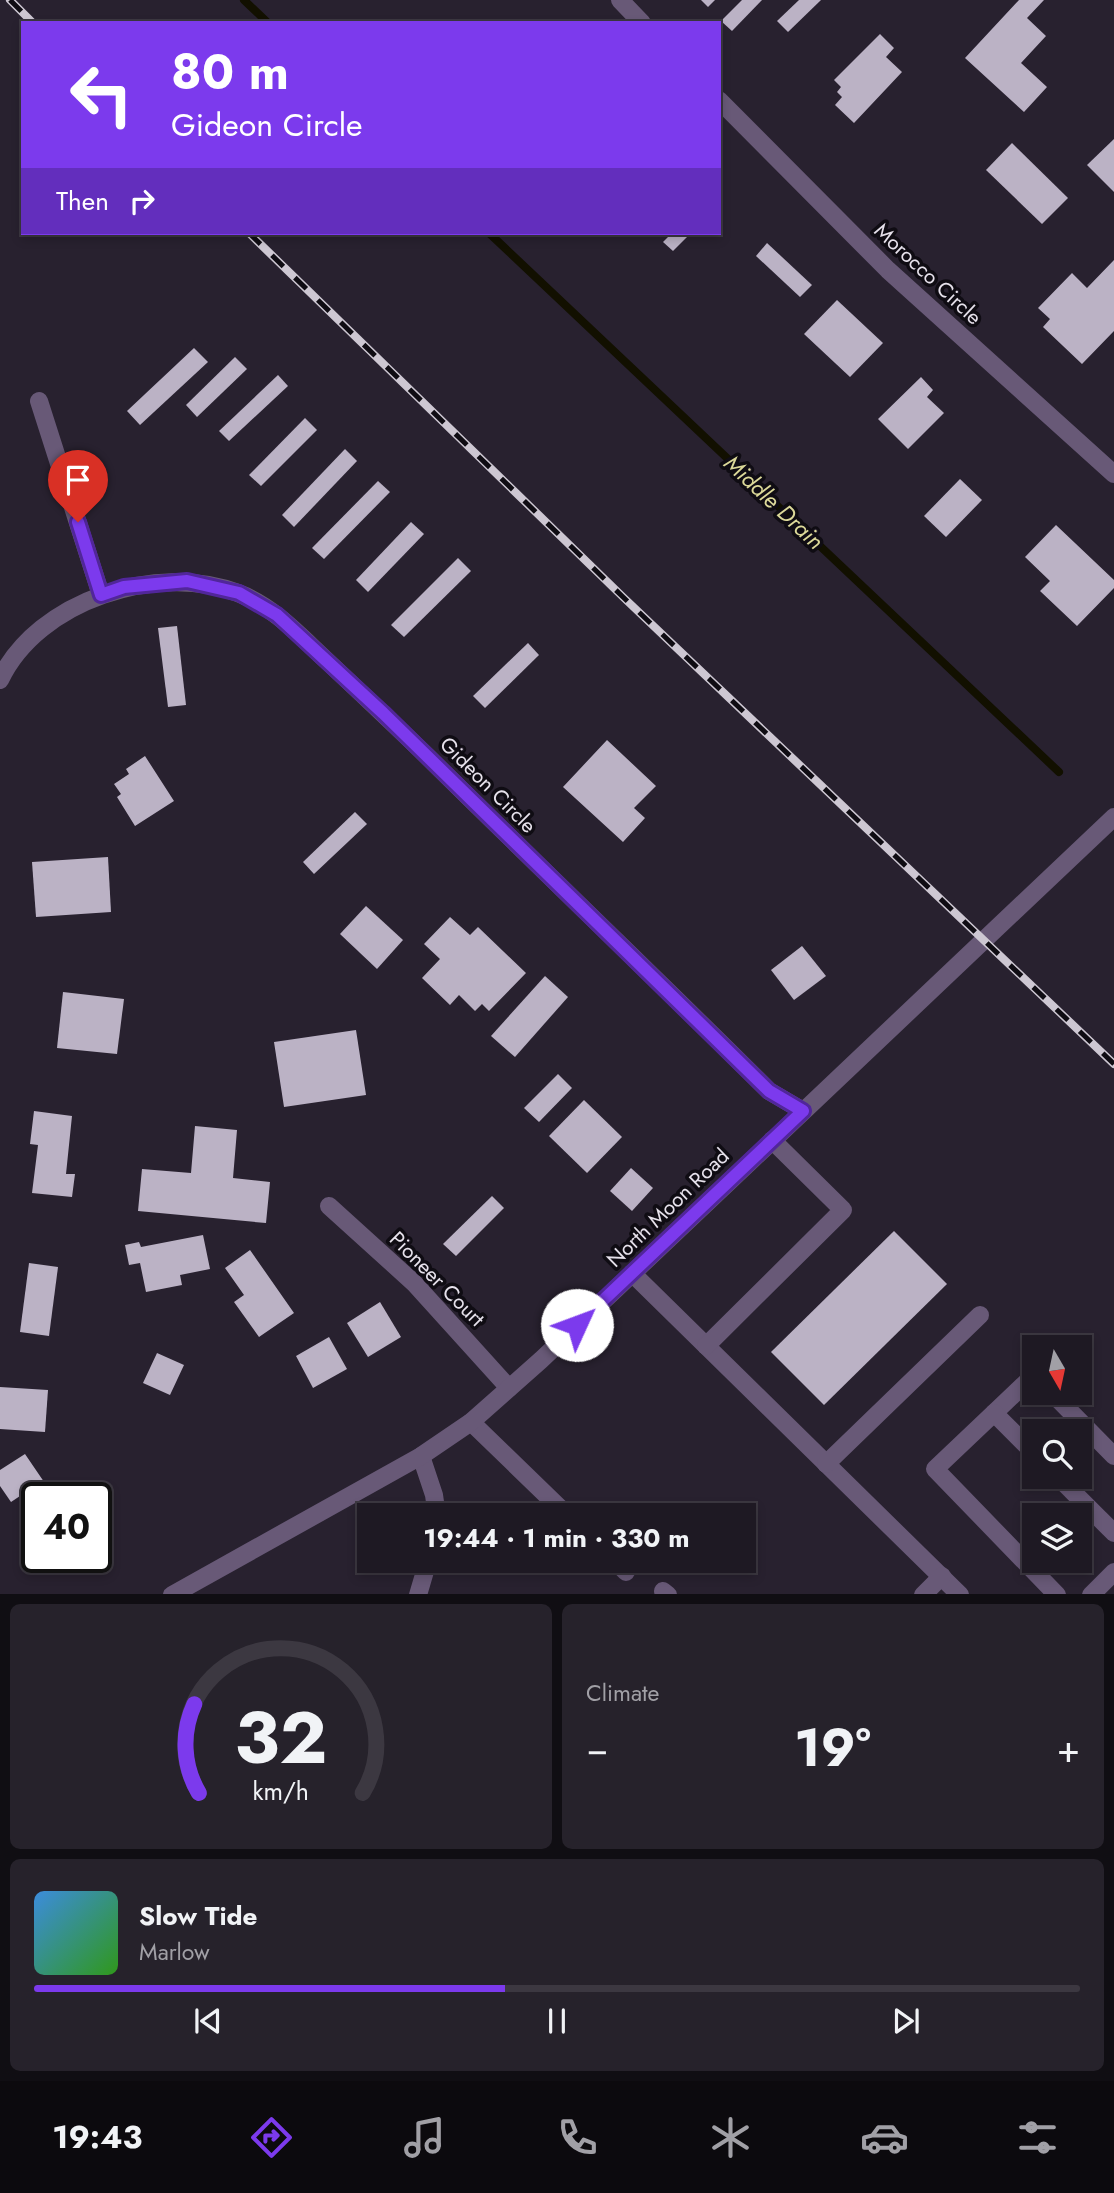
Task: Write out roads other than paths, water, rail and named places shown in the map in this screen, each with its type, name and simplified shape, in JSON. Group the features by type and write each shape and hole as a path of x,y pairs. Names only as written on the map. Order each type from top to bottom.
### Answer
{"street":[{"path":"620,0 640,21"},
{"name":"Morocco Circle","path":"721,102 888,270 1114,474"},
{"path":"39,401 101,595"},
{"name":"Gideon Circle","path":"0,680 40,631 62,615 101,595 124,587 187,581 239,593 277,615 383,713 769,1091 803,1111"},
{"name":"North Moon Road","path":"172,1594 421,1456 471,1422 1114,817"},
{"path":"706,1346 843,1210 772,1140"},
{"name":"Pioneer Court","path":"329,1206 414,1283 509,1388"},
{"path":"632,1273 960,1594"},
{"path":"825,1464 980,1315"},
{"path":"1022,1386 935,1469 1056,1594"},
{"path":"1064,1405 1114,1456"},
{"path":"994,1413 1022,1441"},
{"path":"471,1422 555,1503"},
{"path":"421,1456 436,1503"},
{"path":"1070,1489 1114,1533"},
{"path":"1091,1594 1114,1572"},
{"path":"418,1594 424,1573"},
{"path":"923,1594 942,1576"}],"waterway":[{"name":"Middle Drain","path":"244,0 266,21"},
{"name":"Middle Drain","path":"491,235 1059,772"}],"railway":[{"path":"10,0 31,21"},
{"path":"251,235 623,597 1114,1064"}]}
